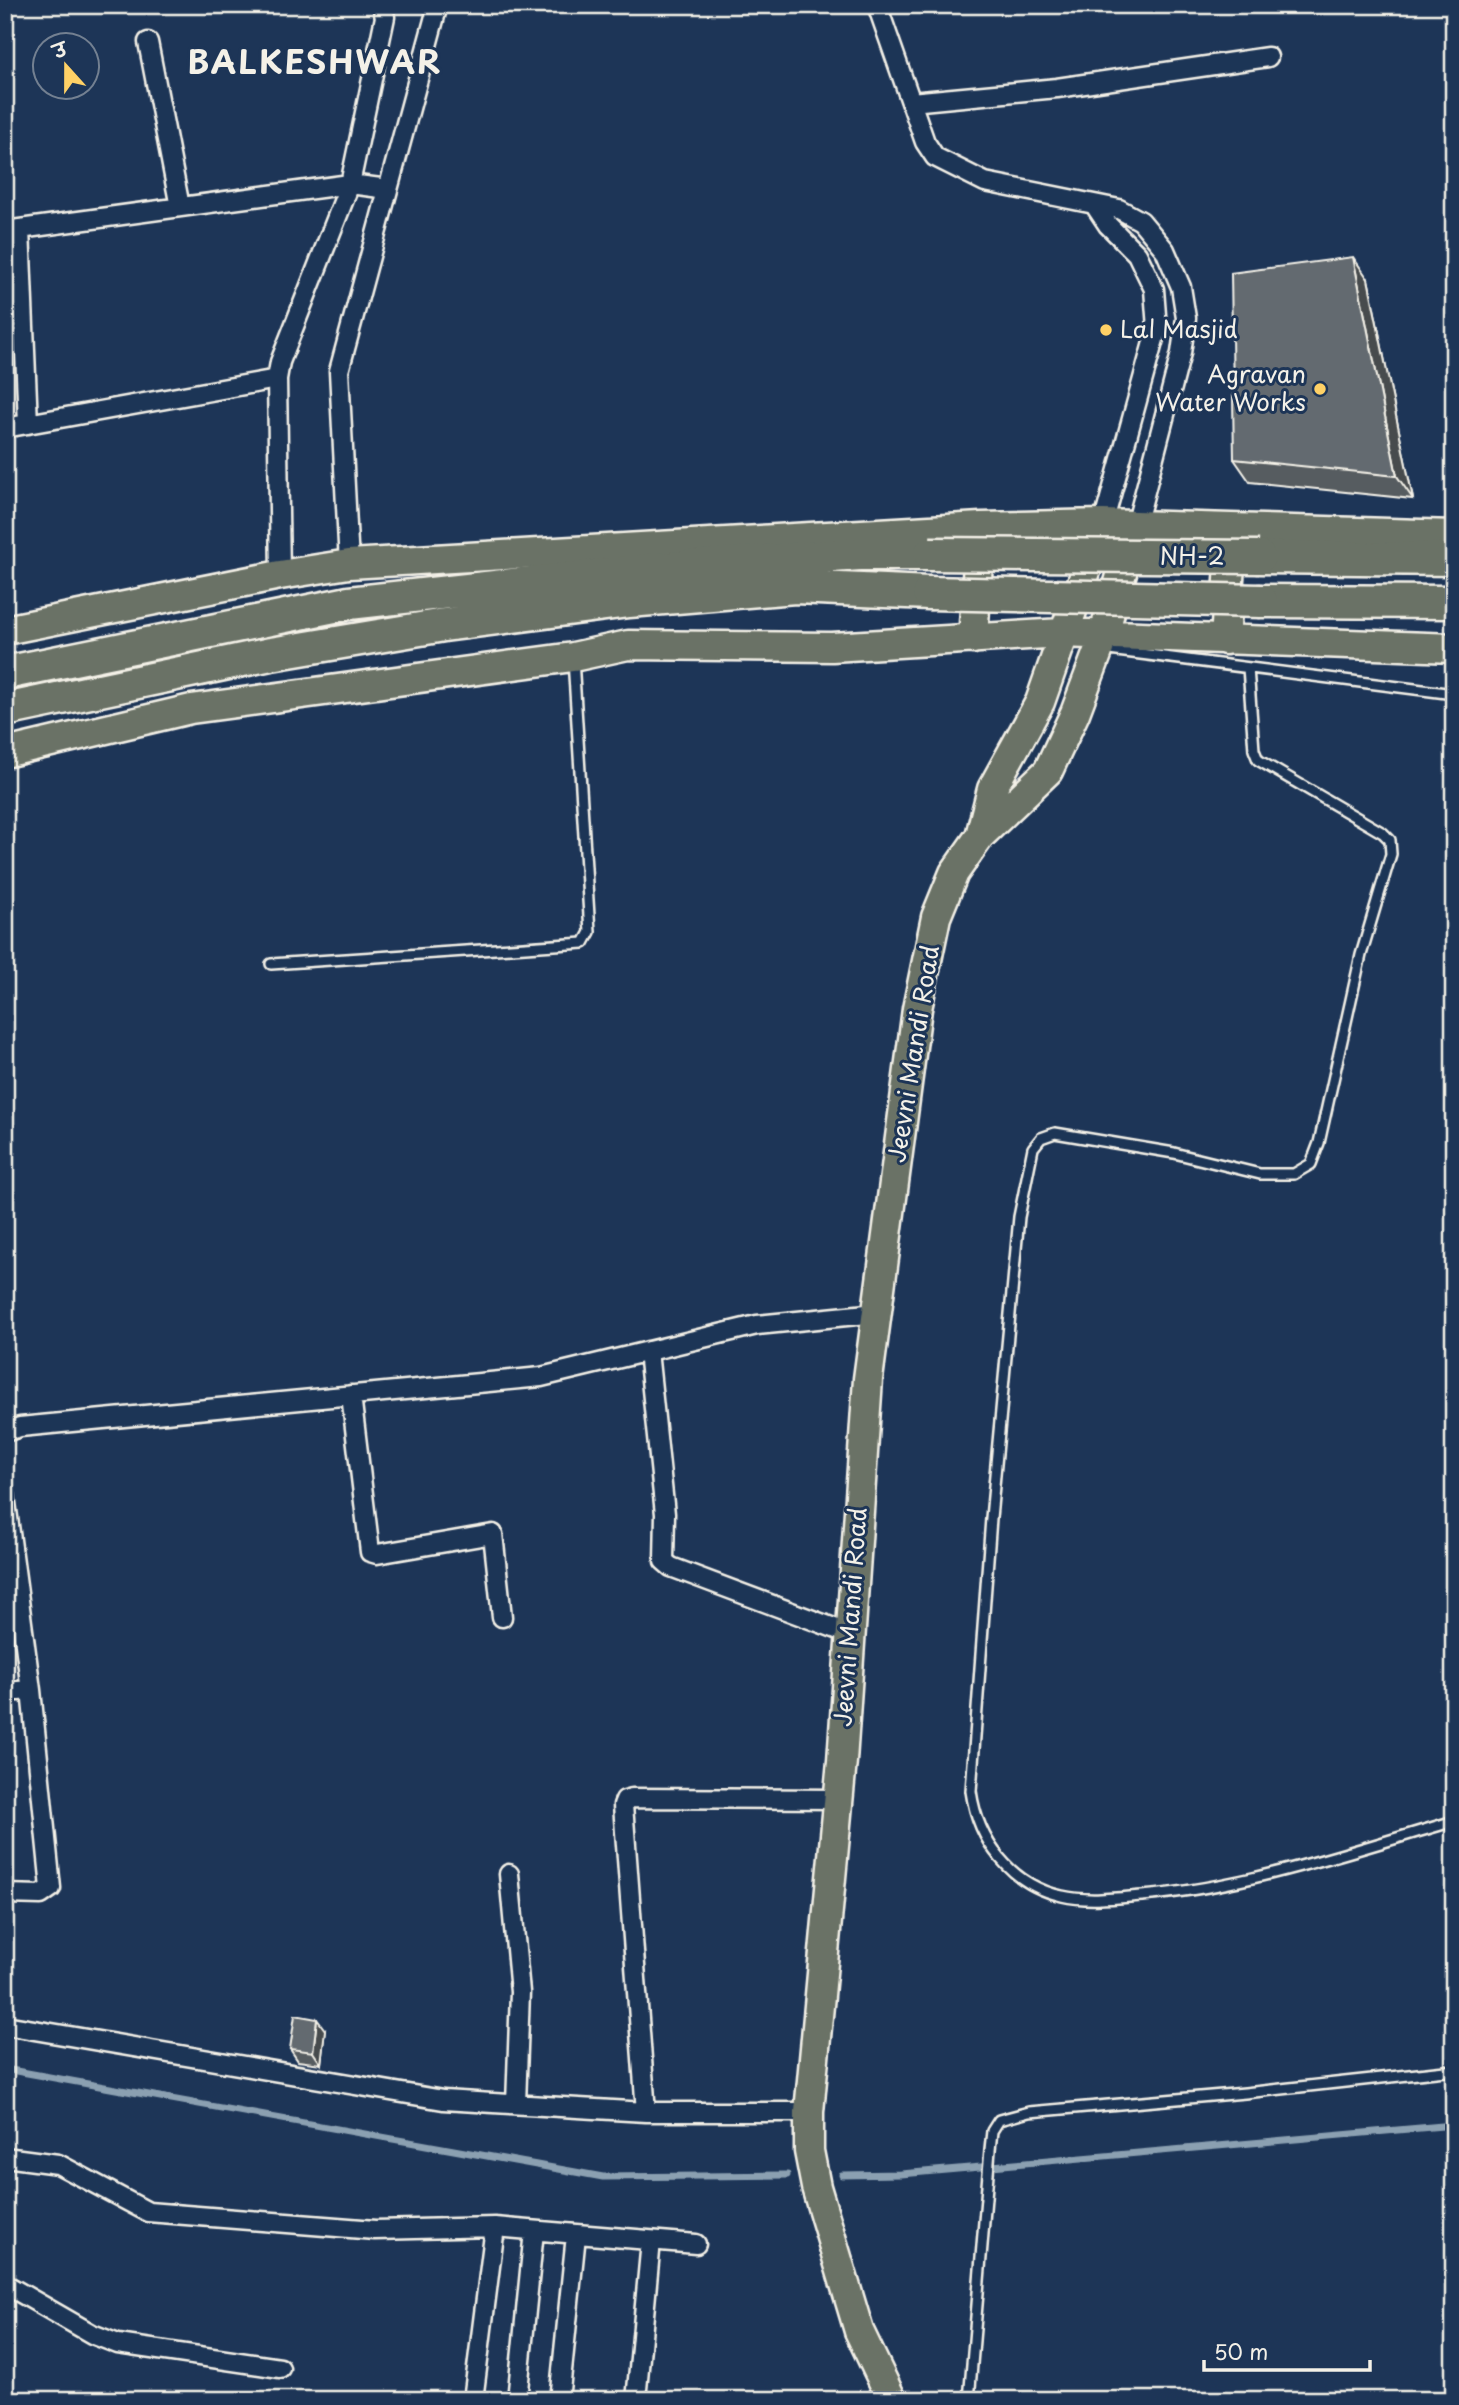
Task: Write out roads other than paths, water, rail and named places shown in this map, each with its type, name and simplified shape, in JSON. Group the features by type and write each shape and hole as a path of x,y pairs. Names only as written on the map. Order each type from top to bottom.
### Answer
{"highway":[{"name":"NH-2","path":"5,673 349,604 658,569 859,554 1454,559"},
{"path":"5,710 271,654 444,625 618,602 795,587 1261,601 1454,602"},
{"path":"5,659 58,663"}],"main road":[{"path":"5,630 280,575 349,564 981,527 1103,524 1454,535"},
{"name":"Jeevni Mandi Road","path":"979,836 992,789 1040,702 1062,633 1103,524"},
{"name":"Jeevni Mandi Road","path":"892,2400 859,2331 820,2201 809,2151 809,2112 838,1799 868,1380 917,1009 936,917 954,873 979,836 1048,771 1075,713 1101,642 1136,526"},
{"path":"973,639 981,527"},
{"path":"1225,640 1233,530"},
{"path":"5,753 191,709 573,657 628,645 832,647 1062,633 1101,642 1225,640 1454,648"}],"street":[{"path":"280,575 277,379 280,362 350,184 385,17 382,5"},
{"path":"349,564 339,370 438,5"},
{"path":"877,5 925,142 935,157 985,182 1119,209 1141,221 1165,250 1181,287 1186,318 1181,353 1136,526"},
{"path":"148,42 180,207"},
{"path":"911,102 1058,88 1268,57"},
{"path":"28,424 13,230 350,184 388,189"},
{"path":"1094,204 1108,225 1137,254 1154,289 1157,328 1103,524"},
{"path":"5,428 277,379"},
{"path":"5,1432 20,1427 541,1377 757,1325 877,1313"},
{"path":"648,1351 665,1514 664,1560 671,1567 737,1594 850,1633"},
{"path":"351,1395 370,1552 377,1554 493,1534 502,1618"},
{"path":"5,1495 32,1690 51,1888 41,1895 5,1894"},
{"path":"5,1692 32,1690"},
{"path":"646,2112 625,1800 838,1799"},
{"path":"509,1874 520,1992 516,2104"},
{"path":"5,2025 443,2100 646,2112 809,2112"},
{"path":"5,2157 58,2164 148,2212 394,2232 495,2227 696,2244"},
{"path":"473,2400 495,2227"},
{"path":"517,2400 534,2231"},
{"path":"559,2400 576,2235"},
{"path":"636,2400 651,2241"},
{"path":"5,2284 92,2334 118,2344 280,2368"}],"lane":[{"path":"1101,642 1248,667 1454,694"},
{"path":"271,964 584,943 590,932 573,657"},
{"path":"1248,667 1254,750 1258,760 1383,833 1390,841 1391,854 1361,955 1319,1143 1311,1164 1294,1174 1260,1174 1174,1153 1055,1133 1041,1138 1033,1149 1019,1217 991,1518 971,1791 973,1809 1004,1866 1032,1885 1063,1897 1105,1898 1185,1892 1227,1884 1454,1821"},
{"path":"969,2400 992,2130 999,2120 1012,2114 1454,2070"}],"waterway":[{"path":"5,2069 603,2177 787,2175"},
{"path":"842,2175 901,2174 1454,2125"}],"place":[{"name":"Lal Masjid","path":"1106,330"},
{"name":"Agravan Water Works","path":"1320,389"}],"district":[{"name":"BALKESHWAR","path":"315,63"}]}
